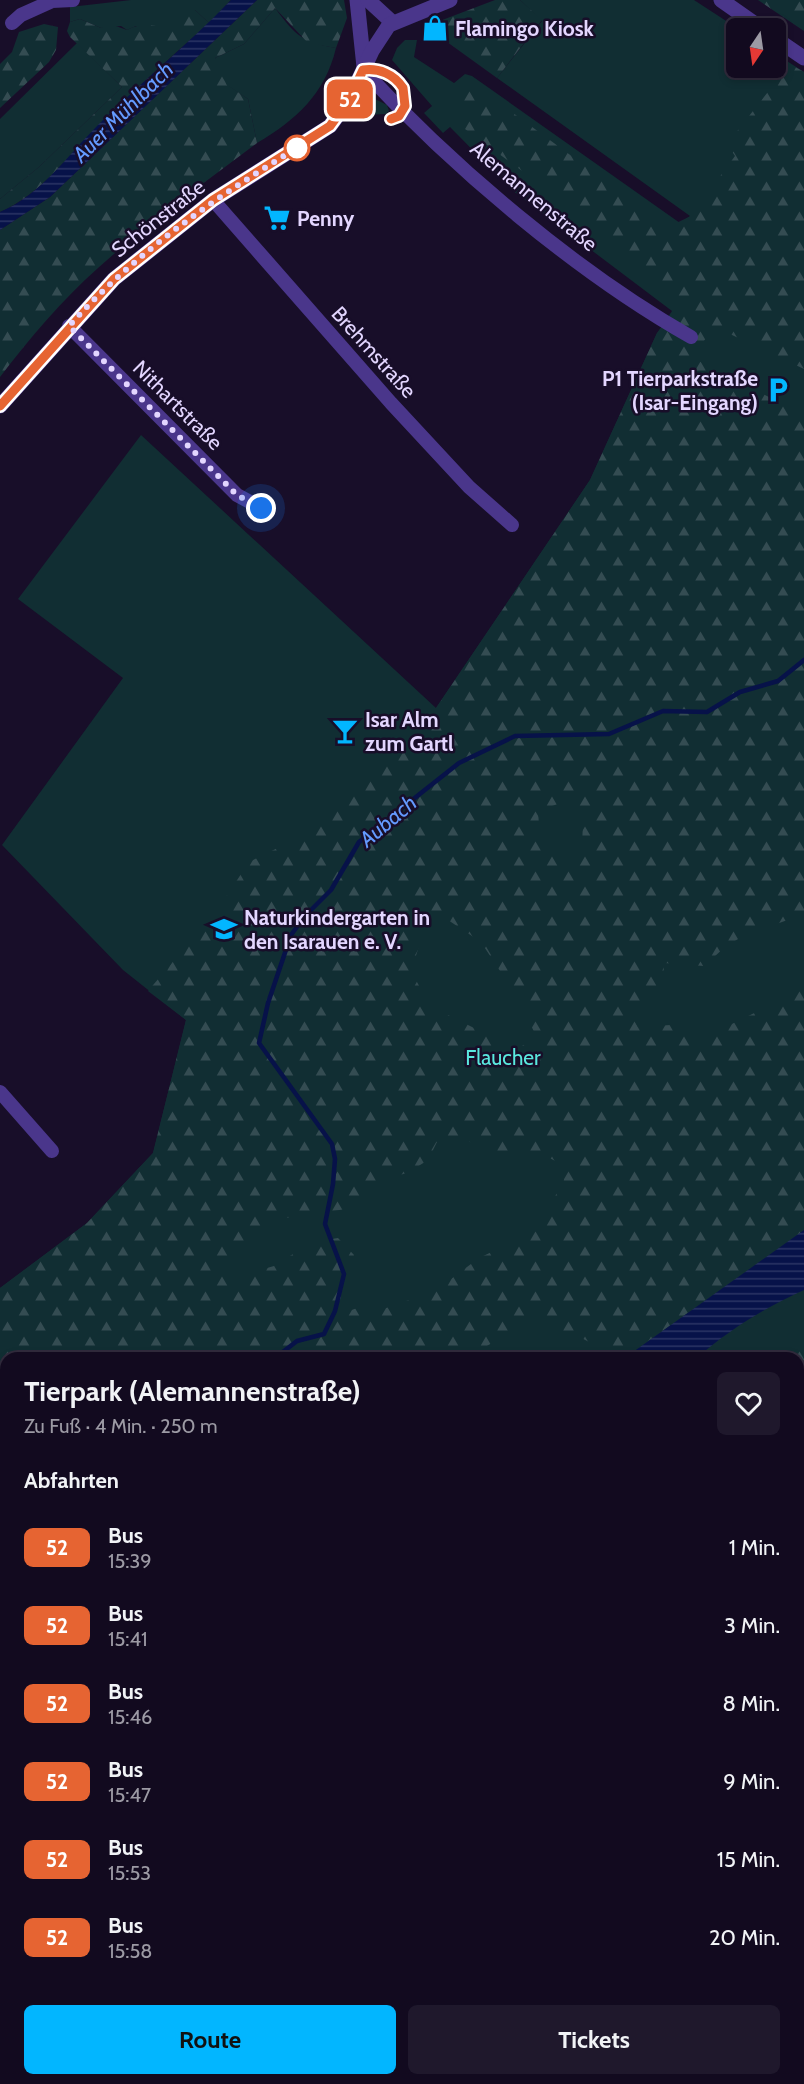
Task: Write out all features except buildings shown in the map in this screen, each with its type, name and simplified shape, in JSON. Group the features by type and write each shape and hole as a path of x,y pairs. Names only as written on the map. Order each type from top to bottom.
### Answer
{"street":[{"path":"12,23 21,15 52,0 73,0"},
{"path":"357,0 365,60 363,70"},
{"path":"368,0 393,23 450,0"},
{"path":"721,0 747,18"},
{"name":"Schönstraße","path":"0,406 69,326 114,279 213,200 330,126 349,100 384,30 393,23"},
{"path":"786,46 804,58"},
{"name":"Alemannenstraße","path":"363,70 498,198 579,262 654,315 691,337"},
{"name":"Brehmstraße","path":"213,200 391,403 469,487 512,525"},
{"name":"Nithartstraße","path":"69,326 237,495 261,508"},
{"path":"0,1092 52,1151"}],"green space":[{"path":"131,0 231,0 209,23 195,10 170,32 136,26 127,30 121,26 101,28 80,19 70,22 70,7"},
{"path":"257,0 344,0 347,18 336,48 308,43 275,8 244,44 215,58 225,72 226,84 248,99 257,143 156,219 98,268 46,320 0,377 0,230 50,197"},
{"path":"495,0 520,0 542,20 497,78 436,34 442,28 437,22"},
{"name":"Flaucher","path":"520,0 694,0 726,21 726,78 786,78 786,60 804,72 804,1352 0,1352 0,1288 87,1223 153,1153 186,1020 123,970 2,845 123,678 18,599 141,435 436,708 590,480 657,333 672,311 513,191 450,127 443,133 424,113 432,106 392,60 397,48 405,40 417,40 414,57 454,83 465,74 472,76 680,223 690,216 497,78 542,21"},
{"path":"758,0 804,0 804,31"},
{"path":"275,8 295,31 307,40 336,48 324,79 307,104 284,125 257,143 248,99 225,84 215,58 244,44"},
{"path":"195,10 209,23 113,111 42,184 29,195 0,212 0,199 39,167 122,87 70,37 67,31 70,22 80,19 101,28 110,24 127,30 149,25 170,31 178,15"},
{"path":"44,24 58,27 56,50 49,62 0,108 0,64 12,52 19,32"},
{"path":"77,43 122,87 39,167 0,199 0,119"},
{"name":"Flaucher","path":"790,64 804,72 804,369 715,327 691,357 804,415 804,914 743,936 725,947 704,966 664,963 663,986 630,1011 638,1027 671,1025 705,1037 777,1002 804,984 804,1230 633,1352 592,1352 591,1343 570,1332 555,1336 538,1316 477,1352 0,1352 0,1288 87,1223 153,1153 186,1020 148,991 218,909 249,862 292,841 436,708 590,480 657,333 679,313 673,301 563,201 465,129 460,97 463,87 471,82 668,227 691,216 735,156 727,144 779,78 786,78 786,69","holes":["569,800 583,821 582,847 571,858 550,850 540,839 538,811","448,920 481,942 519,1000 537,1038 516,1049 430,1006 411,971 422,937","440,1136 458,1138 505,1154 542,1154 561,1164 564,1180 536,1231 479,1258 435,1291 386,1308 366,1305 340,1314 340,1300 354,1255 338,1238 312,1242 274,1266 232,1278 230,1254 249,1241 262,1226 279,1219 346,1209 380,1182 409,1172 428,1160"]},
{"path":"375,99 387,105 389,111 386,114 364,115 369,102"},
{"path":"804,1339 804,1352 784,1352"}],"water":[{"name":"Auer Mühlbach","path":"231,0 257,0 50,197 0,230 0,212 28,196 53,174 114,109"},
{"path":"804,1230 804,1290 748,1320 704,1352 633,1352"}],"waterway":[{"name":"Aubach","path":"283,1352 297,1341 324,1334 335,1311 344,1274 325,1224 333,1184 335,1159 332,1144 259,1043 268,1003 291,935 305,916 331,890 359,842 459,763 515,736 609,734 663,711 707,712 740,692 778,681 804,660"}],"bus line":[{"name":"52","path":"0,406 89,304 149,249 213,200 330,126 346,106 363,70 373,69 383,72 400,82 406,94 405,106 399,116 391,119"}],"place":[{"name":"Flamingo Kiosk","path":"435,28"},
{"name":"Penny","path":"277,218"},
{"name":"P1 Tierparkstraße (Isar-Eingang)","path":"778,390"},
{"name":"Isar Alm zum Gartl","path":"345,731"},
{"name":"Naturkindergarten in den Isarauen e. V.","path":"224,929"}],"route":[{"path":"261,508 237,495 69,326 114,279 149,249 213,200 297,148"}]}
